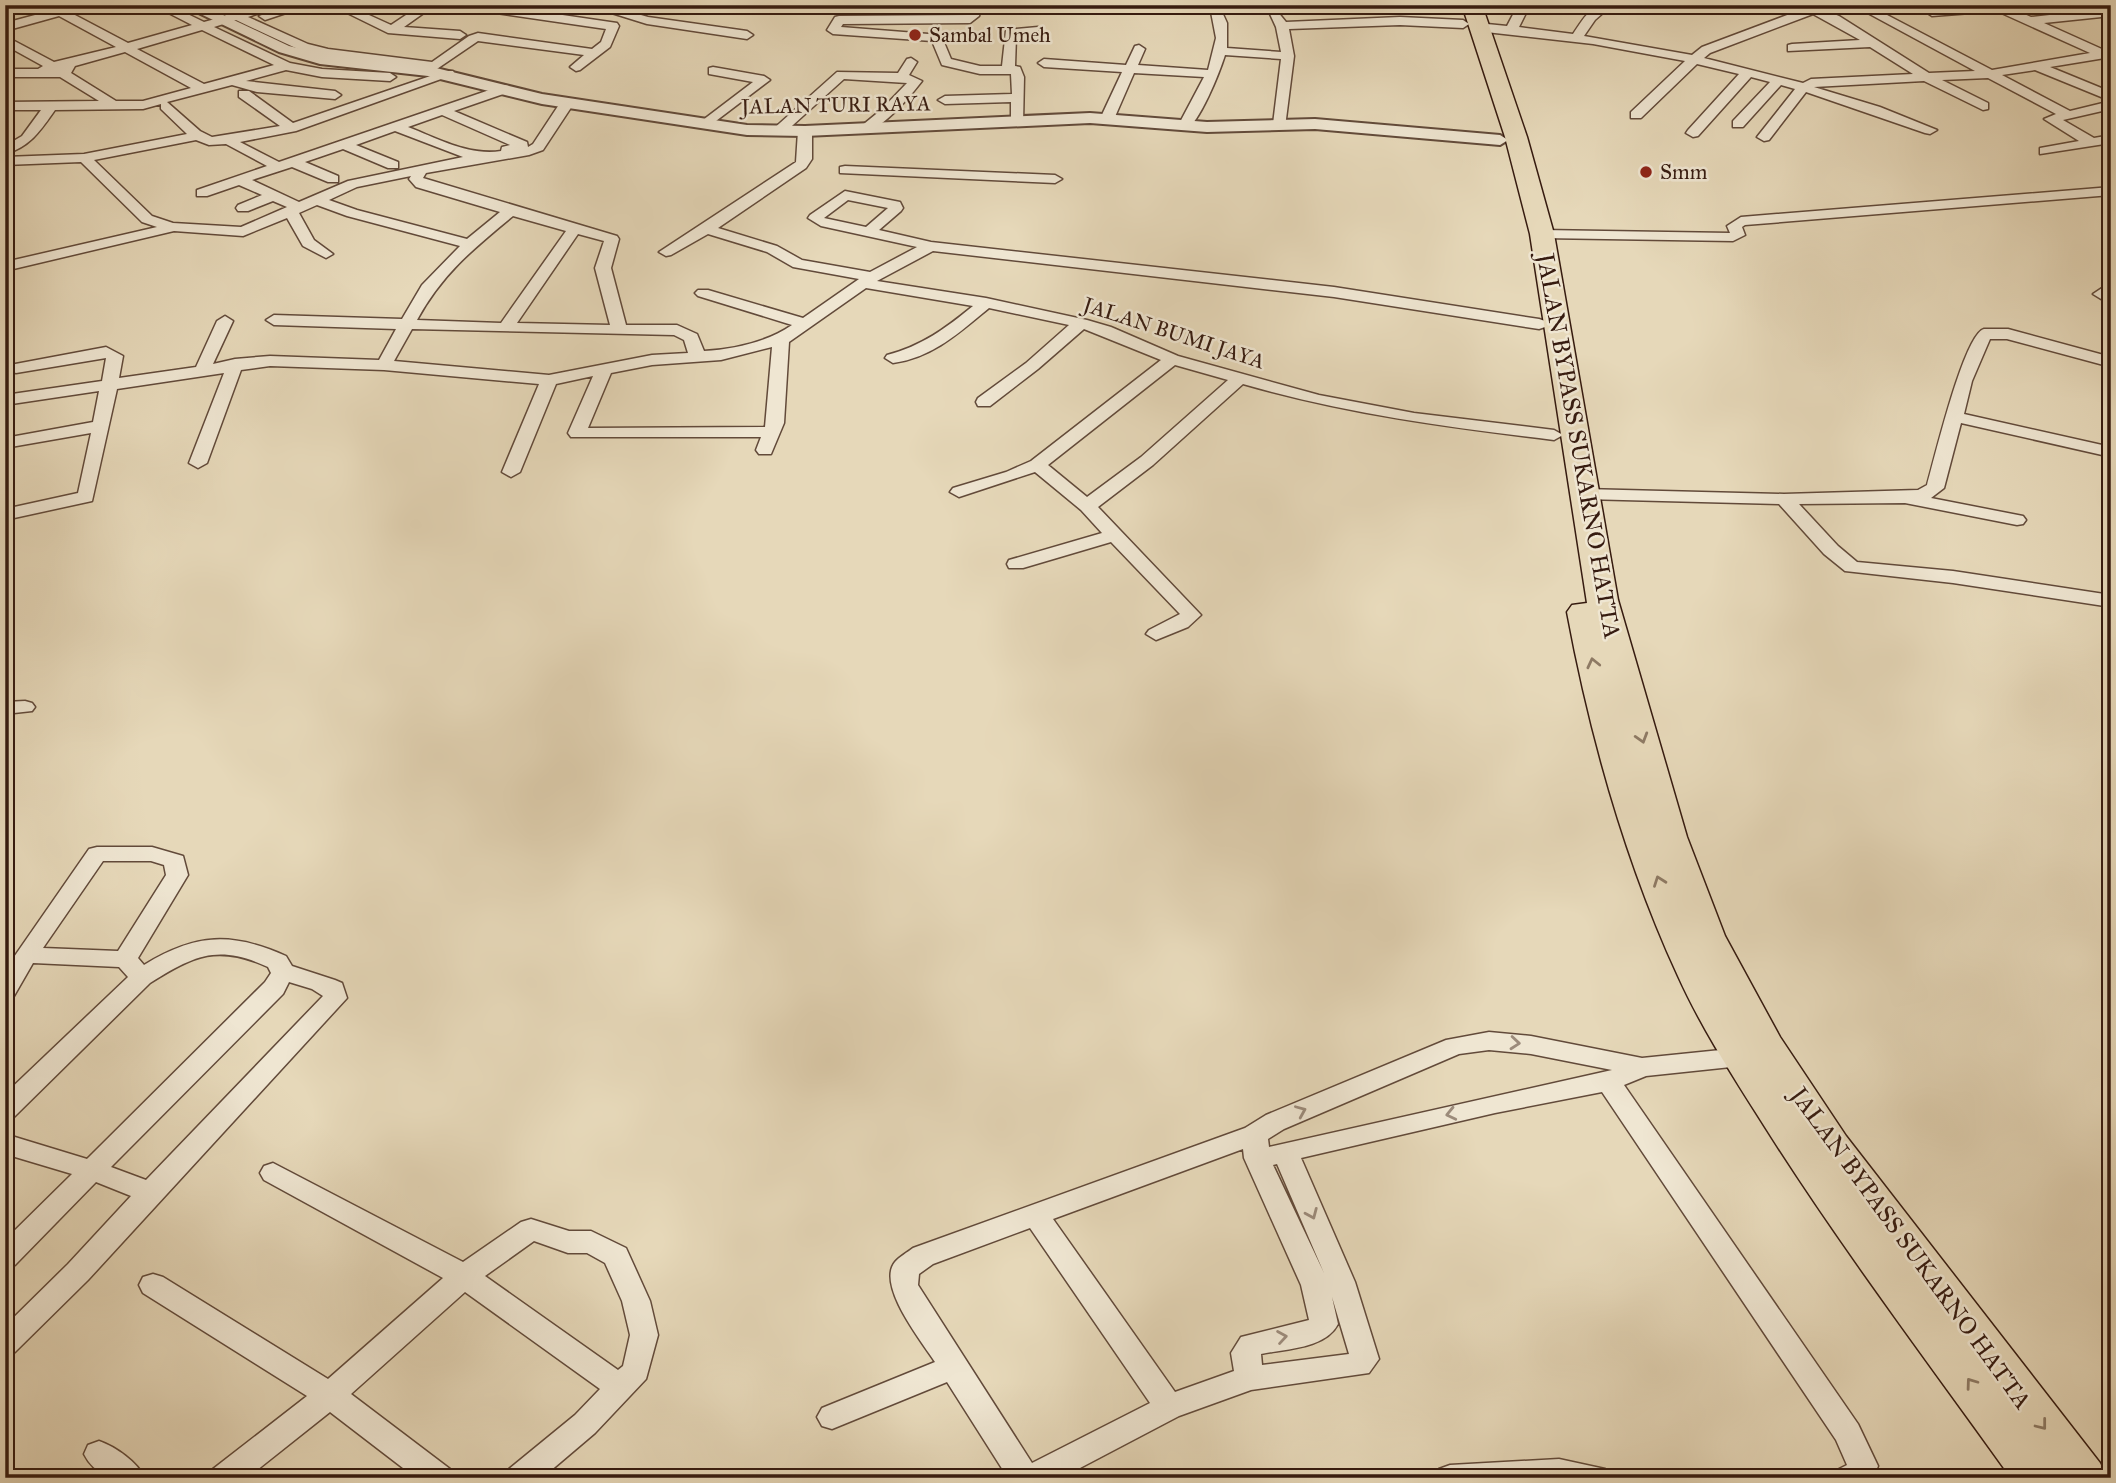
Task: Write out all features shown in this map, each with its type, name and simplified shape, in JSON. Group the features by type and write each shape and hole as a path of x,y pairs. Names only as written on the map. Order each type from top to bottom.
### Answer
{"highway":[{"name":"JALAN BYPASS SUKARNO HATTA","path":"1468,15 1524,242 1589,647 1634,810 1683,945 1755,1055 1815,1170 2040,1478"},
{"name":"JALAN BYPASS SUKARNO HATTA","path":"1468,15 1516,137 1542,234 1602,600 1669,837 1705,936 1733,992 1755,1055 1831,1147 2082,1478"}],"street":[{"path":"159,5 224,24 286,66 322,73 390,77"},
{"name":"JALAN TURI RAYA","path":"188,5 224,24 284,49 320,59 424,67 567,103 778,131 1018,120 1107,119 1185,126 1315,124 1500,140"},
{"path":"212,5 224,24"},
{"path":"224,24 276,5"},
{"path":"5,73 59,69 304,5"},
{"path":"337,5 392,30 474,33 597,52"},
{"path":"392,30 429,5"},
{"path":"469,5 613,26 606,44 576,67"},
{"path":"592,5 647,20 747,35"},
{"path":"976,5 970,19 839,20 833,30 937,38 946,62 968,68 1016,71 1018,120"},
{"path":"1077,5 1093,9 1274,7 1283,26 1289,56 1280,124"},
{"path":"1375,5 1376,22"},
{"path":"1511,29 1524,5"},
{"path":"1576,38 1591,17 1606,5"},
{"path":"1858,5 2066,114"},
{"path":"1636,115 1692,60 1706,50 1814,6 1926,77 1983,106"},
{"path":"1932,12 1996,6 2108,55"},
{"path":"1185,126 1221,51 1222,24 1215,8"},
{"path":"5,27 55,9 205,90"},
{"path":"424,67 509,10"},
{"path":"2029,21 2111,12"},
{"path":"1283,26 1468,15 1511,29 1576,38 1748,72 1859,103 1930,130"},
{"path":"1008,70 1010,33 1034,30"},
{"path":"5,40 59,69 116,107"},
{"path":"1792,48 1872,43"},
{"path":"1107,119 1139,49"},
{"path":"1221,51 1289,56"},
{"path":"1764,137 1801,86 1989,74 2108,55"},
{"path":"902,78 911,62"},
{"path":"1044,63 1211,74"},
{"path":"5,106 143,105 286,66"},
{"path":"2039,66 2111,97"},
{"path":"708,123 764,80 713,71"},
{"path":"1693,133 1748,72"},
{"path":"166,106 197,136 206,142 217,142 293,130 449,74"},
{"path":"778,131 841,75 902,78 915,82 886,113 866,128"},
{"path":"1738,124 1779,80"},
{"path":"234,82 257,88 335,95"},
{"path":"202,193 504,89"},
{"path":"244,94 293,130 393,164"},
{"path":"945,100 1018,98"},
{"path":"84,158 147,219 172,227 243,232 292,208 353,184 422,169 529,152 538,147 567,103"},
{"path":"5,150 19,147 28,139 51,105"},
{"path":"2091,142 2050,119 2111,105"},
{"path":"395,126 460,153 504,151 522,145 442,110"},
{"path":"666,252 706,229 801,164 805,159 805,131"},
{"path":"5,161 84,158 197,136"},
{"path":"2045,151 2111,139"},
{"path":"232,143 333,179"},
{"path":"422,169 416,179 421,184 613,241 603,268 619,330"},
{"path":"845,170 1055,178"},
{"path":"240,180 292,208 308,243 327,254"},
{"path":"1542,234 1734,237 1738,235 1734,226 1741,221 2110,182"},
{"path":"869,232 896,208 895,205 845,195 815,218 821,222 931,246 1334,292 1539,324"},
{"path":"243,208 273,196"},
{"path":"314,199 361,216 470,244"},
{"path":"384,365 426,288 470,244 511,211"},
{"path":"5,267 172,227"},
{"name":"JALAN BUMI JAYA","path":"706,229 772,249 799,264 1081,323 1105,330 1172,359 1317,400 1414,418 1554,435"},
{"path":"506,327 574,230"},
{"path":"5,400 235,364 270,361 384,365 550,380 652,360 733,353 781,340 867,280 931,246"},
{"path":"2111,288 2101,294 2111,300"},
{"path":"703,293 803,323"},
{"path":"893,358 912,356 955,328 986,303"},
{"path":"274,320 680,331 691,337 698,357"},
{"path":"203,369 225,321"},
{"path":"984,402 1032,366 1081,323"},
{"path":"1584,494 1784,499 1904,498 1923,495 1935,488 1964,381 1987,332 2008,334 2111,362"},
{"path":"765,450 772,432 781,340"},
{"path":"5,515 86,497 115,356 106,352 16,368"},
{"path":"959,492 1012,477 1037,466 1172,359"},
{"path":"198,463 235,364"},
{"path":"604,369 577,433 772,432"},
{"path":"1087,506 1147,461 1239,379"},
{"path":"511,472 550,380"},
{"path":"1956,417 2111,452"},
{"path":"5,443 101,426"},
{"path":"1037,466 1087,506 1192,614 1181,623 1156,634"},
{"path":"1904,498 1967,508 2017,520"},
{"path":"1784,499 1831,550 1852,567 1954,577 2111,601"},
{"path":"1016,564 1115,535"},
{"path":"5,990 26,955 97,854 152,854 175,861 177,875 125,959"},
{"path":"5,1110 142,977 170,958 203,946 229,943 260,952 278,962 283,973"},
{"path":"26,955 125,959 142,977"},
{"path":"5,1257 274,988 283,973"},
{"path":"5,1344 78,1272 335,998 333,989 324,983 310,977 283,973"},
{"path":"1025,1478 910,1300 904,1285 905,1269 923,1256 1035,1214 1255,1147 1287,1117 1455,1046 1489,1041 1531,1045 1642,1067 1755,1055"},
{"path":"1255,1147 1284,1152 1494,1104 1608,1083 1642,1067"},
{"path":"1608,1083 1848,1433 1863,1466 1860,1473 1850,1478"},
{"path":"5,1144 92,1170 150,1193"},
{"path":"1250,1378 1245,1353 1251,1345 1306,1333 1324,1324 1315,1284 1255,1147"},
{"path":"1032,1478 1169,1407 1250,1378 1359,1366 1365,1359 1341,1282 1284,1152"},
{"path":"274,1174 464,1276 621,1388"},
{"path":"1035,1214 1169,1407"},
{"path":"224,1478 330,1395 464,1276 529,1229 568,1242 590,1242 606,1247 616,1256 636,1301 643,1335 636,1371 585,1424 520,1478"},
{"path":"153,1285 330,1395 439,1478"},
{"path":"832,1417 954,1367"},
{"path":"99,1454 130,1478"},
{"path":"1450,1478 1559,1472 1594,1478"}],"place":[{"name":"Sambal Umeh","path":"915,35"},
{"name":"Smm","path":"1646,172"}]}
